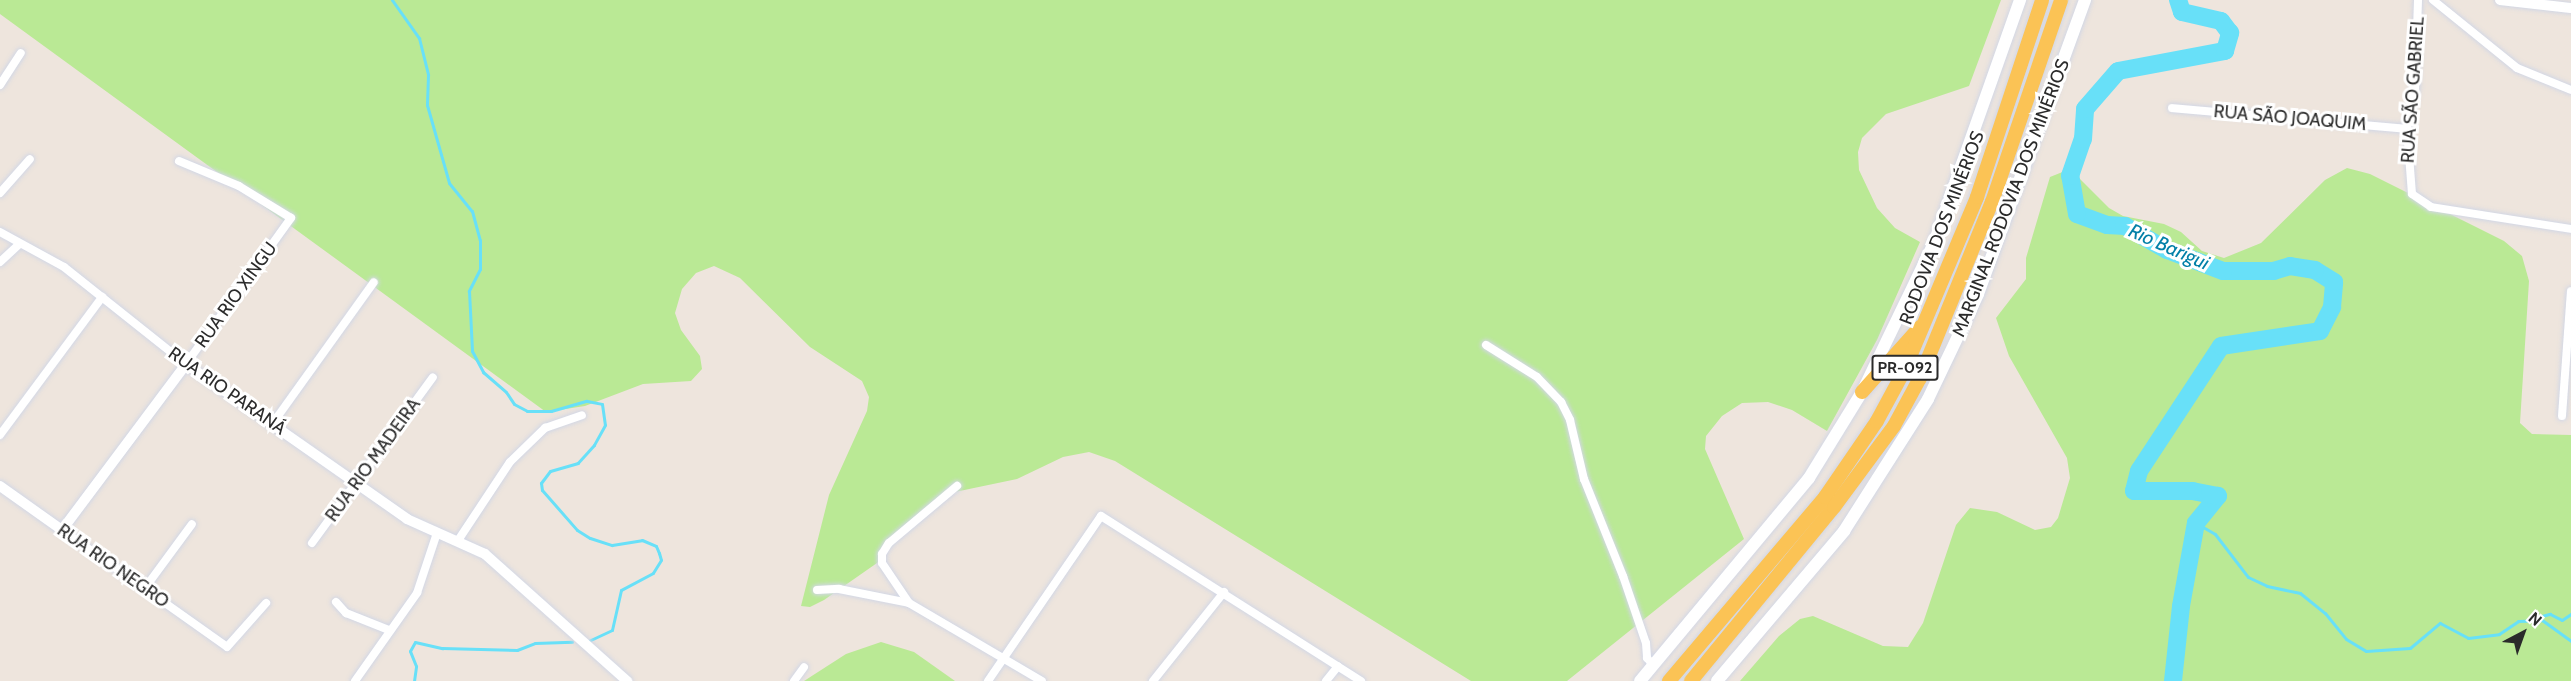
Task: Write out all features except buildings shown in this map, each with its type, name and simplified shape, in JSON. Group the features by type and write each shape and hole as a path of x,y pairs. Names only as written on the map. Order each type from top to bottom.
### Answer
{"main road":[{"path":"1640,681 1809,478 1862,392 1934,243 2020,0"},
{"name":"RODOVIA DOS MINÉRIOS","path":"1669,681 1826,497 1877,421 1929,316 1977,197 2042,0"},
{"name":"RODOVIA DOS MINÉRIOS","path":"1691,681 1834,507 1894,426 1920,378 1992,202 2061,0"},
{"name":"MARGINAL RODOVIA DOS MINÉRIOS","path":"1717,681 1844,531 1928,399 1978,294 2088,1"},
{"path":"1862,392 1929,316"}],"street":[{"name":"RUA SÃO GABRIEL","path":"2418,0 2415,90 2407,129 2408,182 2418,200 2431,207 2571,229"},
{"path":"2433,0 2517,68 2571,90"},
{"path":"2500,0 2571,8"},
{"path":"0,85 21,53"},
{"name":"RUA SÃO JOAQUIM","path":"2172,108 2407,129"},
{"path":"0,193 30,159"},
{"name":"RUA RIO XINGU","path":"62,530 291,218 239,186 179,161"},
{"name":"RUA RIO PARANÁ","path":"0,232 18,245 64,267 186,364 407,519 437,533 459,539 507,572 627,681"},
{"path":"0,262 18,245"},
{"path":"273,423 374,282"},
{"path":"2562,416 2568,360 2571,291"},
{"path":"0,435 102,297"},
{"path":"1486,345 1537,377 1560,402 1570,420 1584,479 1623,576 1646,643 1647,658 1654,666"},
{"name":"RUA RIO MADEIRA","path":"312,543 433,377"},
{"path":"459,539 510,462 545,428 582,415"},
{"name":"RUA RIO NEGRO","path":"0,486 227,647 266,603"},
{"path":"909,603 882,563 882,554 889,543 957,486"},
{"path":"988,681 1101,516 1361,681"},
{"path":"145,588 192,524"},
{"path":"355,681 417,593 437,533"},
{"path":"817,590 839,589 909,603 1042,681"},
{"path":"1153,681 1224,592"},
{"path":"336,602 346,613 389,630"},
{"path":"1326,681 1338,666"},
{"path":"794,681 804,667"}],"green space":[{"path":"0,0 2001,0 1969,86 1886,114 1862,138 1858,152 1859,170 1877,208 1895,228 1920,242 1877,340 1827,431 1792,410 1768,402 1742,403 1722,416 1706,436 1705,449 1744,539 1567,681 1471,681 1115,461 1089,452 1063,457 1017,479 950,493 923,509 877,563 824,600 810,607 801,606 829,495 867,411 869,397 862,381 810,347 740,278 714,266 696,273 682,289 675,313 681,330 700,356 702,369 691,381 643,384 585,406 546,412 0,14"},
{"path":"2347,168 2370,174 2504,241 2522,256 2529,281 2520,423 2532,434 2571,435 2571,681 1740,681 1779,636 1800,619 1813,616 1883,646 1908,647 1923,623 1956,525 1970,508 1997,512 2035,530 2051,527 2058,518 2070,478 2067,458 2009,356 1996,318 2026,279 2026,258 2050,177 2065,171 2077,176 2109,208 2123,216 2164,224 2181,232 2202,251 2224,258 2261,243 2325,180"},
{"path":"881,642 914,652 955,681 804,681 846,654"}],"waterway":[{"path":"392,0 419,38 428,75 427,105 449,183 472,211 480,240 480,269 469,291 472,351 483,372 506,392 514,404 527,411 551,411 587,401 602,404 605,425 594,445 578,463 550,471 541,483 542,490 577,530 590,538 612,545 642,540 656,546 659,553 661,560 653,573 621,590 612,630 588,641"},
{"name":"Rio Barigui","path":"2173,681 2181,606 2196,523 2218,496 2193,491 2134,491 2139,471 2221,346 2320,331 2332,307 2334,282 2315,270 2290,266 2274,271 2223,271 2167,250 2125,226 2107,225 2077,214 2070,176 2083,139 2085,109 2118,71 2225,51 2230,33 2221,21 2182,12 2178,0"},
{"path":"2196,523 2215,534 2248,577 2267,586 2300,593 2325,613 2346,639 2366,651 2410,648 2440,623 2468,638 2499,634 2518,621 2542,620 2571,641"},
{"path":"2527,620 2550,614 2562,620 2571,614"},
{"path":"414,681 416,666 410,651 415,642 442,648 517,650 535,643 572,642"}]}
